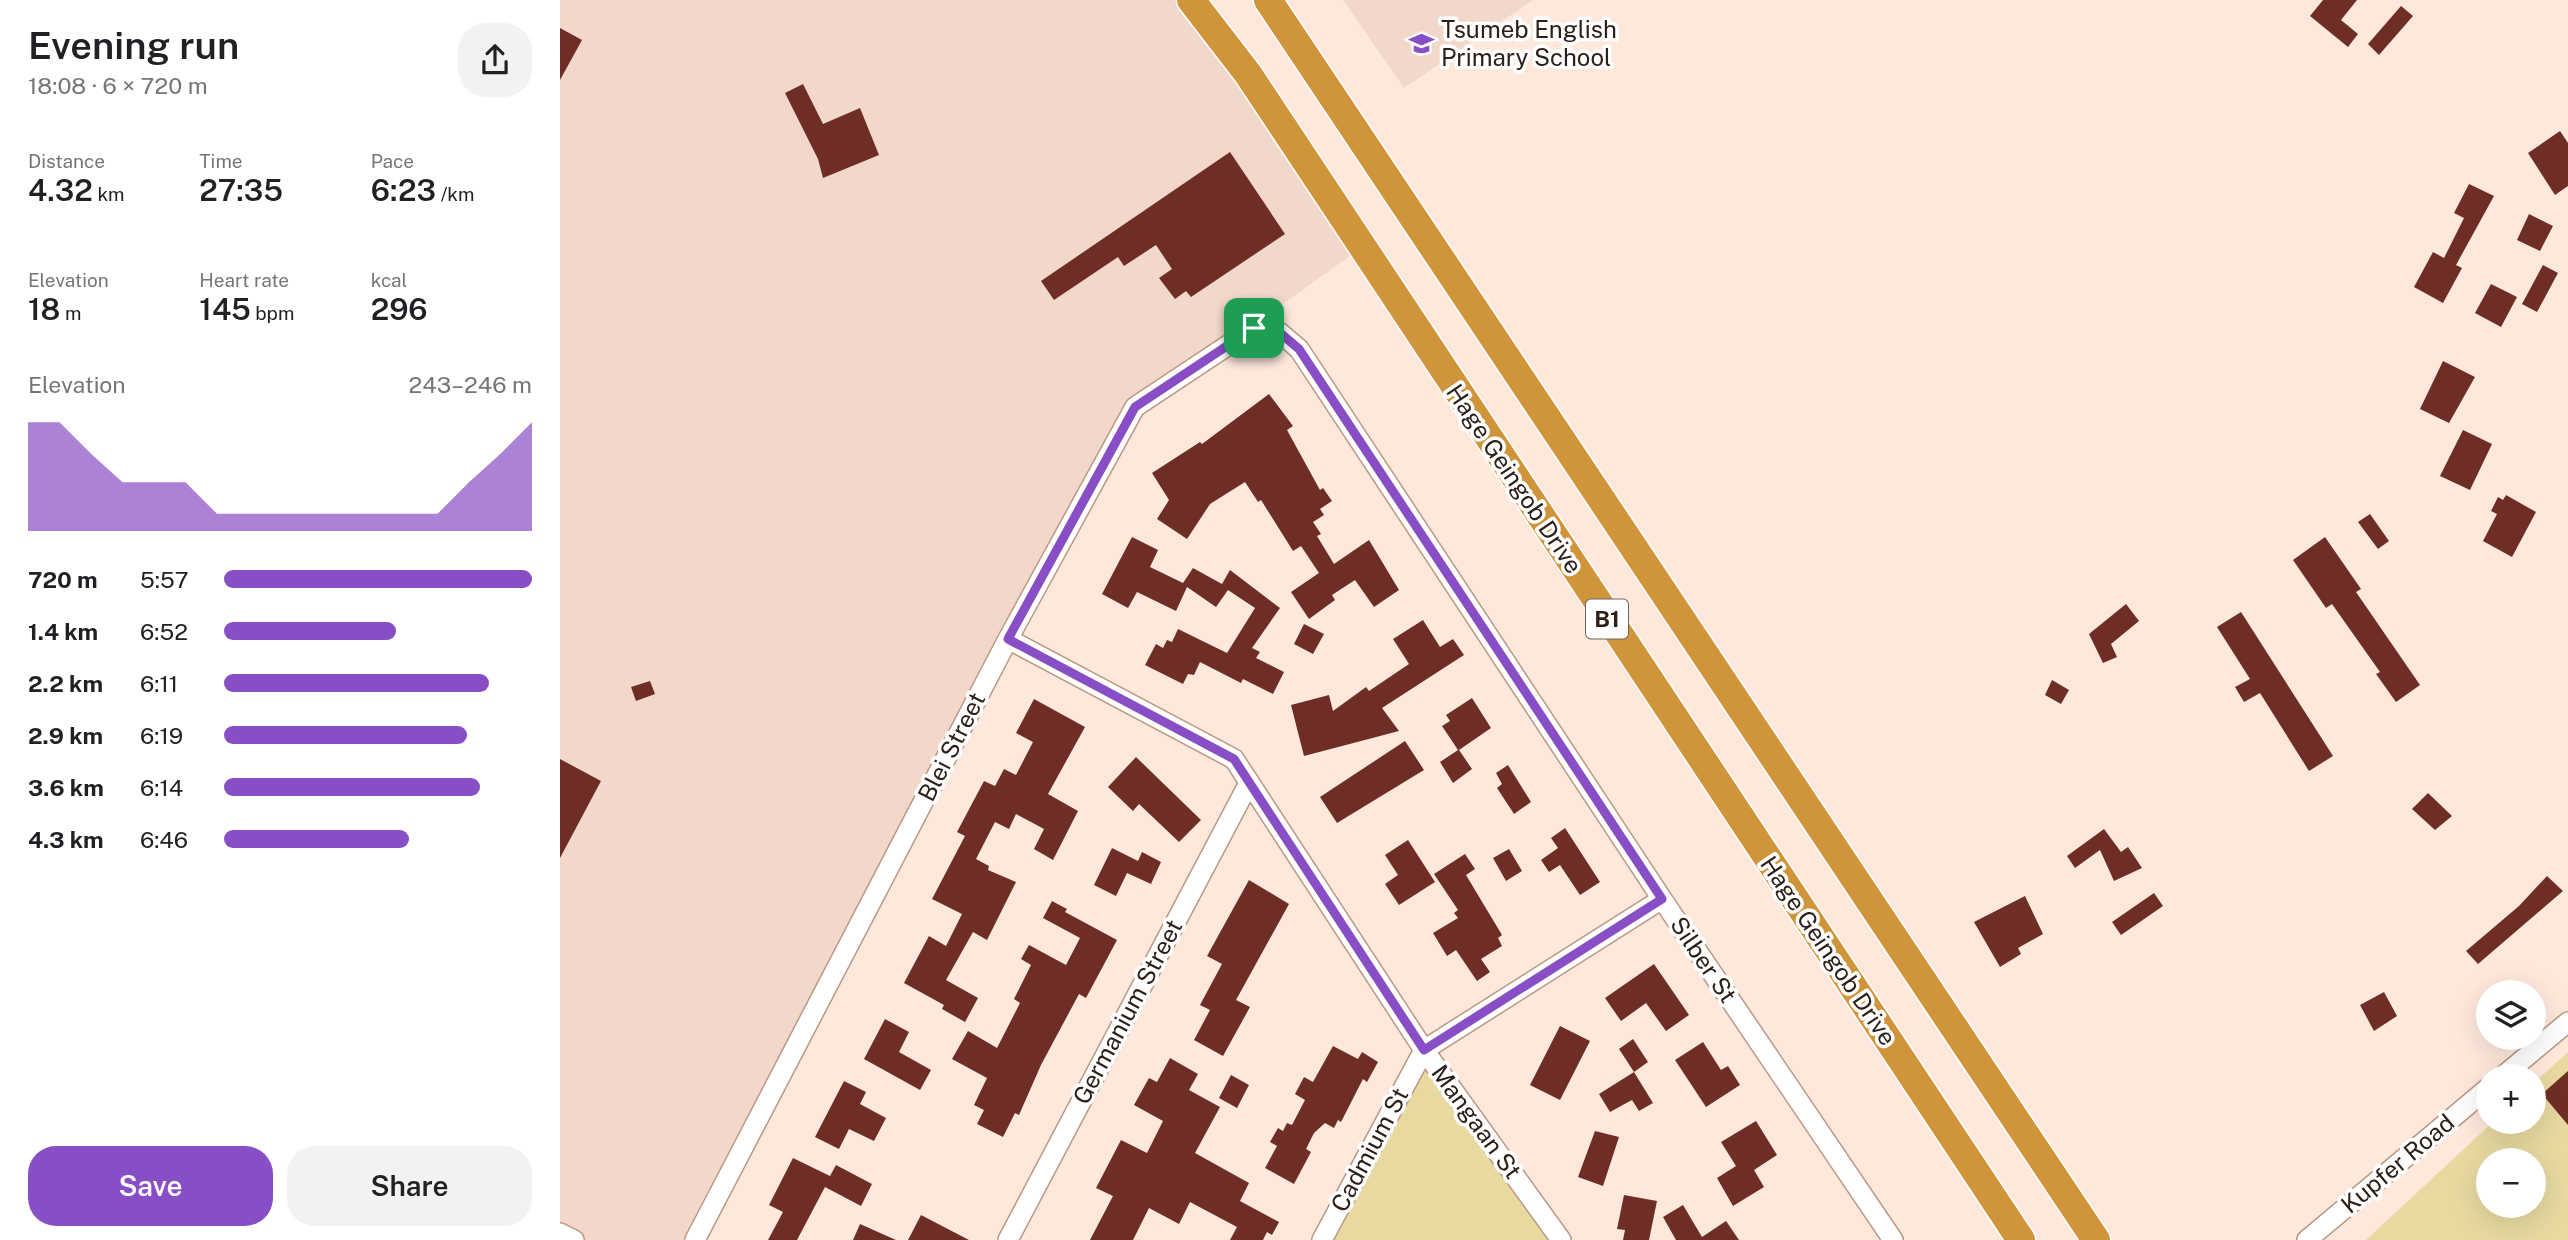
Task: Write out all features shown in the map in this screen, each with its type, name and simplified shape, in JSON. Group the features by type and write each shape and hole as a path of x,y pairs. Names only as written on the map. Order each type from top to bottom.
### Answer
{"highway":[{"name":"Hage Geingob Drive","path":"1191,0 1248,74 2021,1240"},
{"name":"B1","path":"1268,0 2096,1240"}],"street":[{"name":"Blei Street","path":"695,1240 1008,639 1135,407 1248,330 1266,328 1279,332"},
{"name":"Silber St","path":"1279,332 1299,349 1662,899 1893,1240"},
{"name":"Mangaan St","path":"1008,639 1229,755 1239,764 1424,1050 1561,1240"},
{"name":"Germanium Street","path":"1008,1240 1249,783"},
{"name":"Cadmium St","path":"1322,1240 1424,1050 1662,899"},
{"path":"2517,1064 2568,1022"},
{"name":"Kupfer Road","path":"2307,1240 2476,1098"},
{"path":"560,1233 574,1240"}],"shaded area":[{"path":"560,0 1191,0 1361,248 1127,415 695,1240 574,1240 560,1233"},
{"name":"Tsumeb English Primary School","path":"1343,0 1533,0 1404,88"},
{"path":"1424,1050 1561,1240 1322,1240"},
{"path":"2568,1052 2568,1240 2366,1240 2480,1134 2546,1134 2546,1072"}],"building":[{"path":"2323,0 2357,0 2341,20 2358,34 2348,47 2310,16"},
{"path":"2401,6 2413,16 2379,55 2368,44"},
{"path":"560,28 582,40 560,80"},
{"path":"803,84 823,124 860,108 879,155 823,178 818,159 785,93"},
{"path":"2560,131 2568,143 2568,186 2555,195 2528,153"},
{"path":"1230,152 1285,234 1191,297 1186,291 1175,299 1159,278 1172,269 1156,245 1124,266 1118,257 1054,300 1041,281"},
{"path":"2469,184 2494,196 2456,265 2462,268 2443,303 2414,287 2433,252 2444,258 2464,218 2454,213"},
{"path":"2529,214 2553,226 2540,251 2517,240"},
{"path":"2543,265 2558,273 2537,312 2522,304"},
{"path":"2491,284 2517,297 2501,327 2475,313"},
{"path":"2443,361 2475,377 2449,423 2420,409"},
{"path":"1269,394 1293,426 1287,430 1320,490 1323,488 1332,501 1320,509 1324,515 1313,522 1321,534 1317,536 1334,564 1369,540 1399,590 1374,607 1355,580 1332,595 1335,600 1309,619 1291,592 1319,573 1301,546 1293,551 1261,500 1258,502 1245,482 1210,504 1187,539 1157,519 1169,500 1152,473 1200,442 1202,444"},
{"path":"2463,430 2492,444 2470,490 2440,476"},
{"path":"2506,495 2536,512 2512,557 2483,541 2497,514 2491,511 2498,497 2503,500"},
{"path":"2370,514 2389,541 2378,549 2358,522"},
{"path":"1132,537 1158,550 1150,567 1183,583 1193,568 1222,584 1230,570 1280,608 1252,648 1260,652 1256,658 1284,672 1273,694 1243,679 1241,683 1200,662 1194,675 1188,674 1183,684 1145,665 1156,644 1163,648 1167,640 1172,642 1178,629 1227,653 1255,608 1228,590 1216,607 1187,587 1176,611 1137,592 1128,608 1102,594"},
{"path":"2325,537 2361,589 2356,592 2420,685 2396,702 2376,674 2380,672 2332,604 2326,608 2293,560"},
{"path":"2126,604 2139,621 2111,644 2117,657 2103,663 2089,634"},
{"path":"2241,612 2333,756 2309,771 2260,693 2244,702 2235,687 2250,679 2217,627"},
{"path":"1423,620 1440,647 1453,639 1464,655 1382,708 1399,731 1304,756 1291,705 1329,695 1333,711 1366,687 1369,691 1409,664 1393,639"},
{"path":"1304,624 1324,634 1313,654 1294,644"},
{"path":"2052,680 2069,690 2061,704 2045,695"},
{"path":"650,681 655,694 636,701 631,687"},
{"path":"1472,698 1491,728 1459,750 1472,769 1453,783 1440,762 1458,750 1442,726 1450,721 1446,715"},
{"path":"1034,699 1085,727 1048,794 1078,811 1053,860 1034,849 1044,829 1016,814 1009,829 995,822 976,859 989,866 988,870 1016,882 987,940 973,932 946,980 978,998 965,1022 942,1009 944,1005 904,983 929,936 946,946 962,914 932,899 965,836 957,832 984,781 995,786 1004,769 1016,775 1033,742 1016,733"},
{"path":"1405,741 1424,770 1337,823 1320,797"},
{"path":"1136,757 1201,820 1179,842 1139,804 1133,811 1108,787"},
{"path":"560,759 601,781 560,858"},
{"path":"1508,765 1531,802 1514,814 1497,788 1502,784 1496,773"},
{"path":"2428,793 2452,816 2435,830 2412,809"},
{"path":"1565,828 1600,882 1580,895 1560,865 1549,872 1541,860 1558,848 1551,838"},
{"path":"2104,829 2121,852 2128,847 2142,868 2114,881 2100,850 2075,868 2067,856"},
{"path":"1408,840 1435,882 1399,905 1385,884 1398,875 1385,855"},
{"path":"1112,848 1138,861 1142,852 1161,862 1151,884 1127,873 1116,896 1094,885"},
{"path":"1509,849 1522,871 1506,881 1493,858"},
{"path":"1465,854 1475,869 1466,875 1502,935 1498,938 1502,946 1481,959 1490,972 1477,981 1456,950 1447,956 1433,933 1458,918 1454,913 1458,910 1434,874"},
{"path":"2547,876 2563,891 2478,964 2466,951 2519,906"},
{"path":"1249,880 1289,904 1236,1000 1250,1007 1223,1056 1194,1040 1210,1010 1200,1005 1222,964 1207,956"},
{"path":"2154,893 2163,906 2121,935 2112,922"},
{"path":"2025,896 2043,934 2018,948 2021,954 2000,967 1974,922"},
{"path":"1052,901 1067,909 1065,912 1117,940 1086,998 1079,994 1041,1065 1019,1115 1015,1113 1003,1137 977,1124 984,1110 974,1105 987,1078 952,1059 968,1031 997,1048 1020,1003 1014,999 1031,965 1021,959 1029,945 1066,965 1080,938 1043,918"},
{"path":"1654,964 1689,1015 1666,1031 1646,1003 1621,1021 1605,998"},
{"path":"2384,992 2397,1016 2374,1031 2360,1005"},
{"path":"885,1019 909,1032 899,1052 931,1070 920,1090 864,1059"},
{"path":"1560,1026 1590,1041 1560,1100 1530,1085"},
{"path":"1633,1039 1648,1062 1634,1072 1619,1049"},
{"path":"1703,1042 1721,1070 1728,1066 1740,1085 1706,1107 1675,1060"},
{"path":"1333,1046 1358,1059 1362,1052 1378,1062 1367,1082 1363,1079 1341,1122 1338,1120 1334,1128 1325,1123 1314,1133 1306,1149 1311,1152 1294,1184 1265,1168 1277,1146 1270,1142 1278,1128 1283,1131 1287,1123 1292,1125 1305,1100 1295,1094 1304,1077 1313,1082"},
{"path":"1170,1058 1198,1074 1189,1090 1220,1107 1195,1153 1249,1183 1240,1201 1279,1222 1272,1235 1267,1232 1263,1240 1230,1240 1237,1227 1190,1202 1179,1224 1149,1208 1133,1240 1090,1240 1113,1196 1096,1188 1121,1140 1147,1153 1163,1121 1134,1105 1149,1078 1157,1082"},
{"path":"2568,1071 2568,1125 2546,1099 2546,1090"},
{"path":"1634,1072 1653,1103 1639,1111 1632,1100 1610,1112 1599,1094"},
{"path":"1231,1075 1249,1085 1237,1108 1219,1098"},
{"path":"844,1081 866,1092 860,1104 886,1118 874,1141 849,1129 839,1149 815,1137"},
{"path":"1756,1121 1777,1155 1754,1170 1764,1187 1733,1206 1717,1178 1736,1166 1721,1142"},
{"path":"1595,1131 1619,1137 1603,1186 1578,1177"},
{"path":"793,1158 830,1176 836,1165 872,1184 861,1206 825,1187 797,1240 768,1240 783,1212 769,1205"},
{"path":"1624,1195 1657,1201 1649,1240 1623,1240 1625,1230 1617,1229"},
{"path":"1683,1205 1702,1237 1726,1221 1739,1240 1676,1240 1663,1217"},
{"path":"921,1215 969,1240 908,1240"},
{"path":"860,1224 896,1240 853,1240"}],"place":[{"name":"Tsumeb English Primary School","path":"1421,44"}],"route":[{"path":"1254,328 1279,332 1299,349 1662,899 1424,1050 1234,759 1008,639 1135,407 1254,328"}]}
